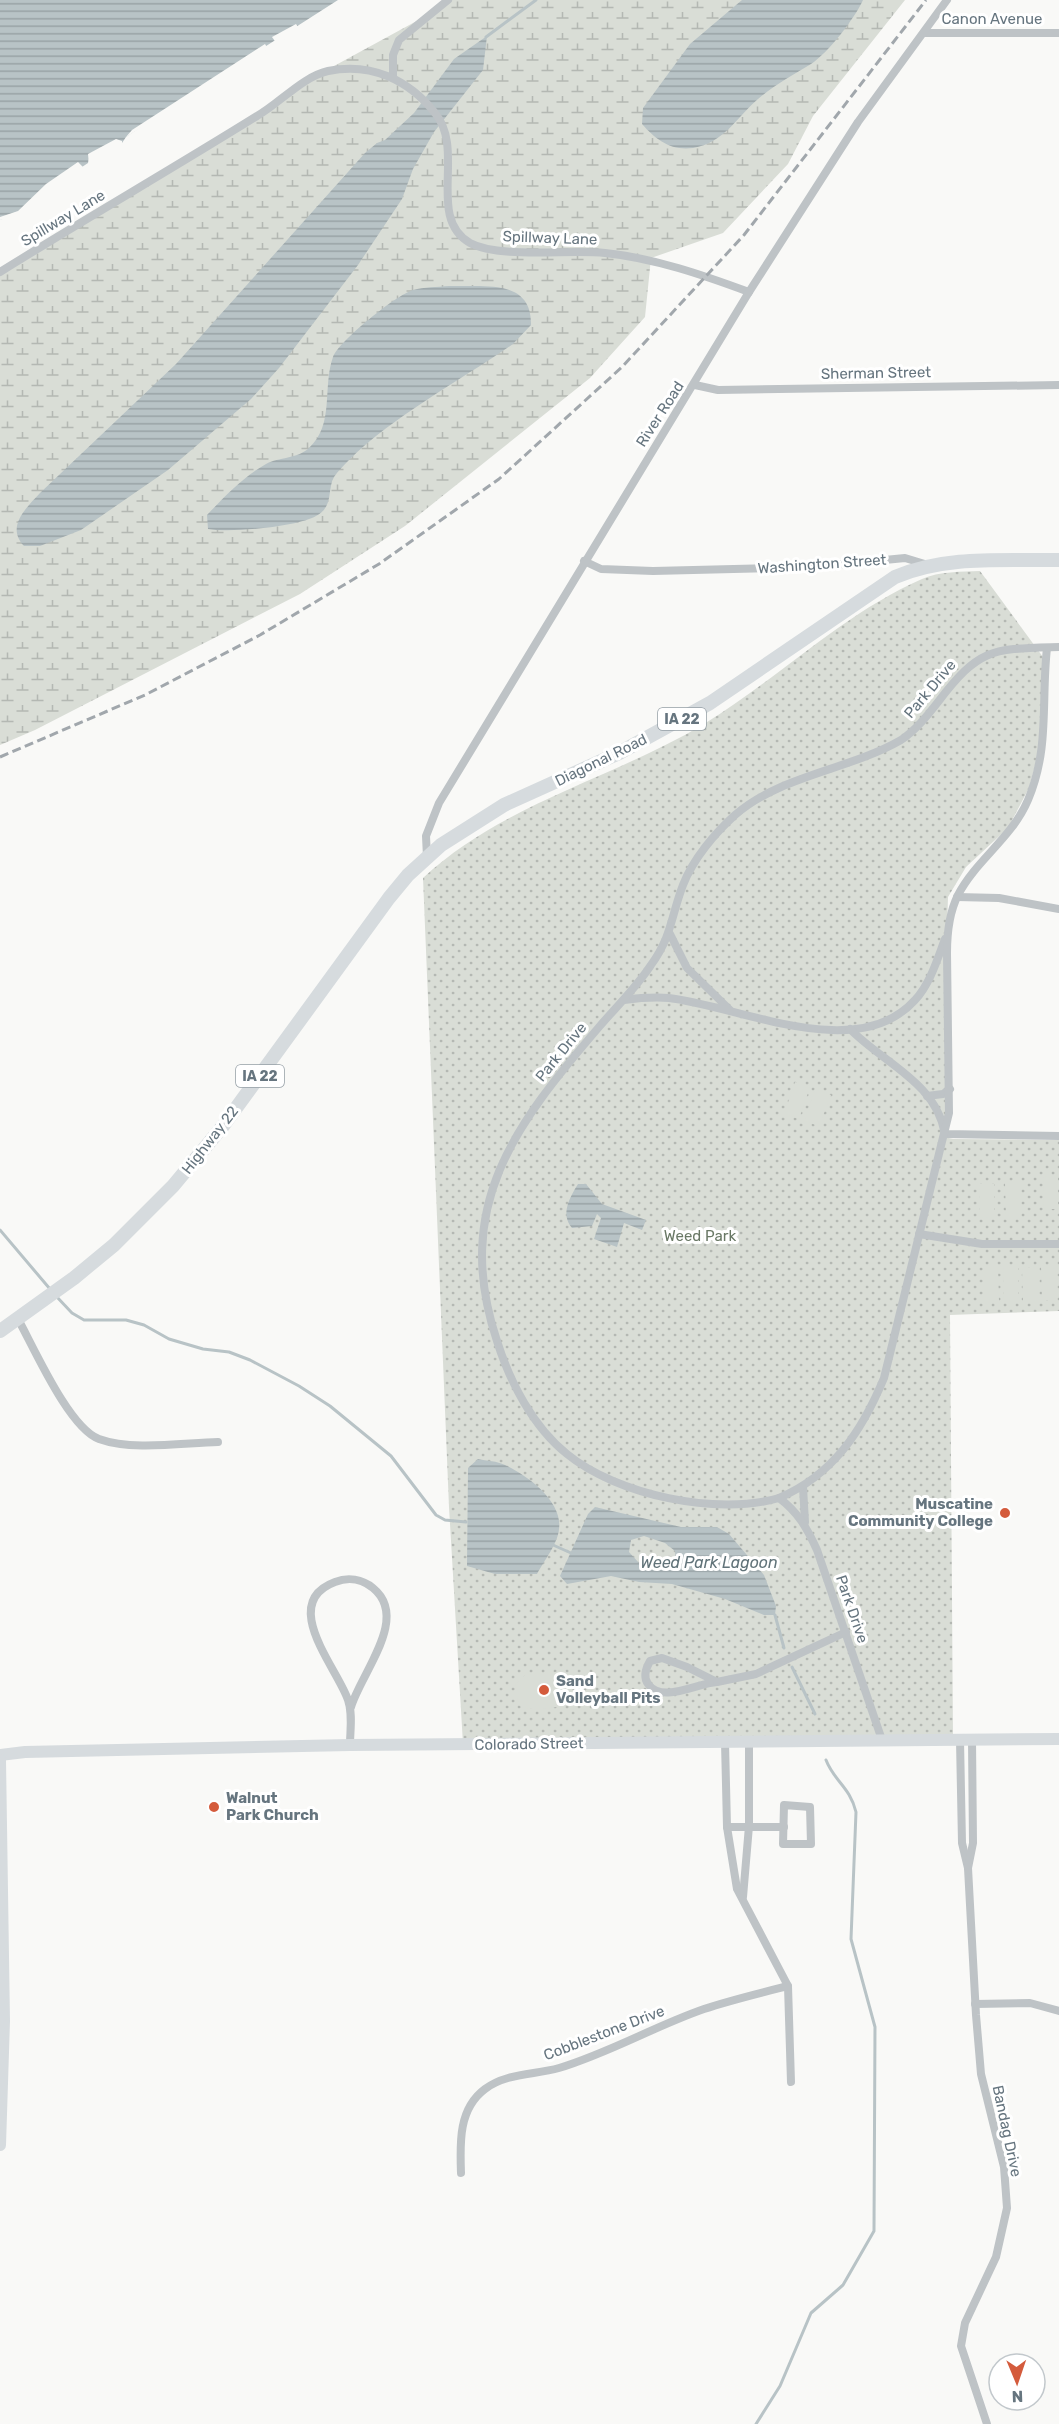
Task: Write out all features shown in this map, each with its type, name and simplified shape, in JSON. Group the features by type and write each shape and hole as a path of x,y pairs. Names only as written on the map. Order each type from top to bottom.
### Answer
{"main road":[{"name":"Washington Street","path":"928,565 951,561 1059,560"},
{"name":"Diagonal Road","path":"427,857 478,819 619,753 710,703 879,587 928,565"},
{"name":"Highway 22","path":"0,1330 18,1319 114,1245 173,1186 223,1126 389,898 427,857"}],"street":[{"path":"393,77 393,55 399,39 448,0"},
{"name":"River Road","path":"427,857 426,836 439,802 584,561 695,385 749,292 858,122 947,0"},
{"name":"Canon Avenue","path":"925,33 1059,33"},
{"name":"Spillway Lane","path":"0,272 265,112 319,74 336,70 359,69 393,77 418,95 442,123 450,152 449,212 457,231 472,244 507,251 570,251 618,255 707,276 749,292"},
{"name":"Sherman Street","path":"695,385 718,390 1059,385"},
{"name":"Washington Street","path":"584,561 601,569 653,571 813,567 905,558 928,565"},
{"name":"Park Drive","path":"1047,648 1044,737 1034,785 1018,820 957,897 947,933 950,1089 945,1134 918,1233 891,1353 873,1404 846,1449 819,1476 803,1487 779,1498 748,1504 695,1501 630,1488 591,1471 561,1449 533,1415 501,1355 489,1318 480,1271 481,1248 498,1170 532,1111 650,966 670,934 679,898 691,869 722,829 747,806 787,786 900,740 921,723 960,673 984,656 1007,650 1059,647"},
{"path":"957,897 999,898 1059,909"},
{"path":"624,1000 669,998 765,1022 850,1029 881,1023 915,1000 933,970 947,933"},
{"path":"670,934 687,968 717,1000 734,1013"},
{"path":"850,1029 864,1044 902,1069 927,1096 945,1134 1059,1136"},
{"path":"927,1096 943,1094 950,1089"},
{"path":"918,1233 982,1244 1059,1244"},
{"path":"18,1319 72,1417 93,1437 115,1443 218,1442"},
{"path":"803,1487 806,1524"},
{"name":"Park Drive","path":"779,1498 806,1524 846,1632 882,1740"},
{"path":"350,1745 351,1707 359,1683 384,1635 388,1615 387,1606 378,1592 368,1584 347,1578 331,1583 318,1594 311,1618 314,1637 338,1677 351,1707"},
{"path":"717,1682 662,1658 650,1661 646,1670 649,1686 662,1693 676,1693 697,1684 717,1682 756,1674 846,1632"},
{"name":"Colorado Street","path":"0,1755 25,1752 350,1745 1059,1739"},
{"name":"Bandag Drive","path":"966,1740 962,1843 968,1868 981,2074 1004,2168 1007,2208 996,2257 965,2324 961,2346 987,2424"},
{"path":"725,1742 727,1827 737,1889 788,1986 791,2082"},
{"path":"743,1897 749,1826 748,1742"},
{"path":"0,1760 4,2021 0,2145"},
{"path":"784,1805 810,1807 811,1844 783,1845 783,1827 784,1805"},
{"path":"727,1827 783,1827"},
{"name":"Cobblestone Drive","path":"461,2173 460,2144 463,2121 483,2089 502,2079 559,2067 704,2009 788,1986"},
{"path":"975,2004 1030,2003 1059,2011"}],"green space":[{"path":"448,0 905,0 813,116 788,164 723,233 651,258 645,317 590,378 405,526 300,594 35,730 0,745 0,271 312,78 435,11"},
{"name":"Weed Park","path":"980,571 1043,657 1041,743 1029,788 1008,828 966,867 948,897 946,962 950,1083 944,1137 1059,1140 1059,1311 950,1315 953,1738 463,1744 449,1507 423,878 454,852 487,830 704,724 837,628 893,593 936,575"},
{"path":"795,1082 810,1087 799,1119 784,1114"},
{"path":"815,1089 831,1095 819,1126 804,1121"},
{"path":"1058,1176 1058,1209 1044,1209 1043,1177"},
{"path":"1005,1183 1020,1183 1020,1217 1006,1217"},
{"path":"979,1184 994,1184 994,1217 980,1218"},
{"path":"1041,1266 1056,1266 1056,1300 1042,1300"},
{"path":"984,1267 998,1267 999,1301 984,1301"},
{"path":"1003,1267 1018,1267 1018,1301 1004,1301"},
{"path":"1037,1267 1037,1301 1023,1301 1022,1268"},
{"name":"Sand Volleyball Pits","path":"565,1671 572,1680 573,1700 547,1709 520,1706 515,1692 516,1683 525,1675"}],"water":[{"path":"0,0 338,0 163,112 126,137 122,143 118,140 90,154 88,163 82,167 77,163 18,213 0,220"},
{"path":"742,0 863,0 848,25 818,59 764,94 722,135 693,148 678,148 664,143 642,124 643,108 690,44"},
{"path":"487,36 483,70 434,132 413,169 402,199 358,265 279,368 251,399 168,470 81,530 40,546 24,546 19,539 17,525 34,499 176,364 365,153 377,143 385,140 414,113 454,59"},
{"path":"490,286 514,292 523,299 529,310 531,325 513,344 407,413 367,444 334,477 328,503 316,516 294,523 263,528 208,529 207,515 242,481 266,464 304,452 317,438 325,417 333,357 346,340 369,319 405,294 417,289"},
{"path":"578,1184 586,1184 602,1204 646,1220 642,1230 624,1223 617,1247 594,1239 601,1218 597,1214 592,1226 572,1228 568,1223 567,1211 569,1200"},
{"path":"478,1459 514,1469 542,1490 555,1509 559,1519 558,1534 537,1574 495,1574 467,1566 468,1468"},
{"name":"Weed Park Lagoon","path":"595,1507 681,1527 717,1527 729,1534 764,1575 776,1606 775,1615 764,1615 725,1599 672,1584 639,1582 611,1576 567,1584 560,1576 588,1514","holes":["644,1536 665,1543 675,1551 676,1565 639,1563 629,1552 631,1540"]}],"pier":[{"path":"296,24 300,30 277,44 272,37"},
{"path":"265,44 268,49 126,137 132,130"},
{"path":"116,139 122,141 122,145 112,145 92,156 89,165 88,154"},
{"path":"78,162 85,169 77,167 20,216 0,220 0,217 18,211 46,184"}],"waterway":[{"path":"486,37 536,0"},
{"path":"0,1230 50,1289"},
{"path":"56,1296 72,1313 84,1320 126,1320 144,1325 169,1339 203,1349 229,1352 250,1360 299,1386 330,1406 391,1456 436,1515 445,1520 466,1522"},
{"path":"553,1545 571,1553"},
{"path":"775,1615 784,1648"},
{"path":"792,1667 815,1714"},
{"path":"756,2424 780,2386 811,2313 843,2285 874,2231 875,2027 851,1939 856,1812 850,1796 826,1760"}],"railway":[{"path":"0,757 145,695 260,635 379,564 499,479 622,367 744,235 926,0"}],"place":[{"name":"Muscatine Community College","path":"1005,1513"},
{"name":"Sand Volleyball Pits","path":"544,1690"},
{"name":"Walnut Park Church","path":"214,1807"}]}
